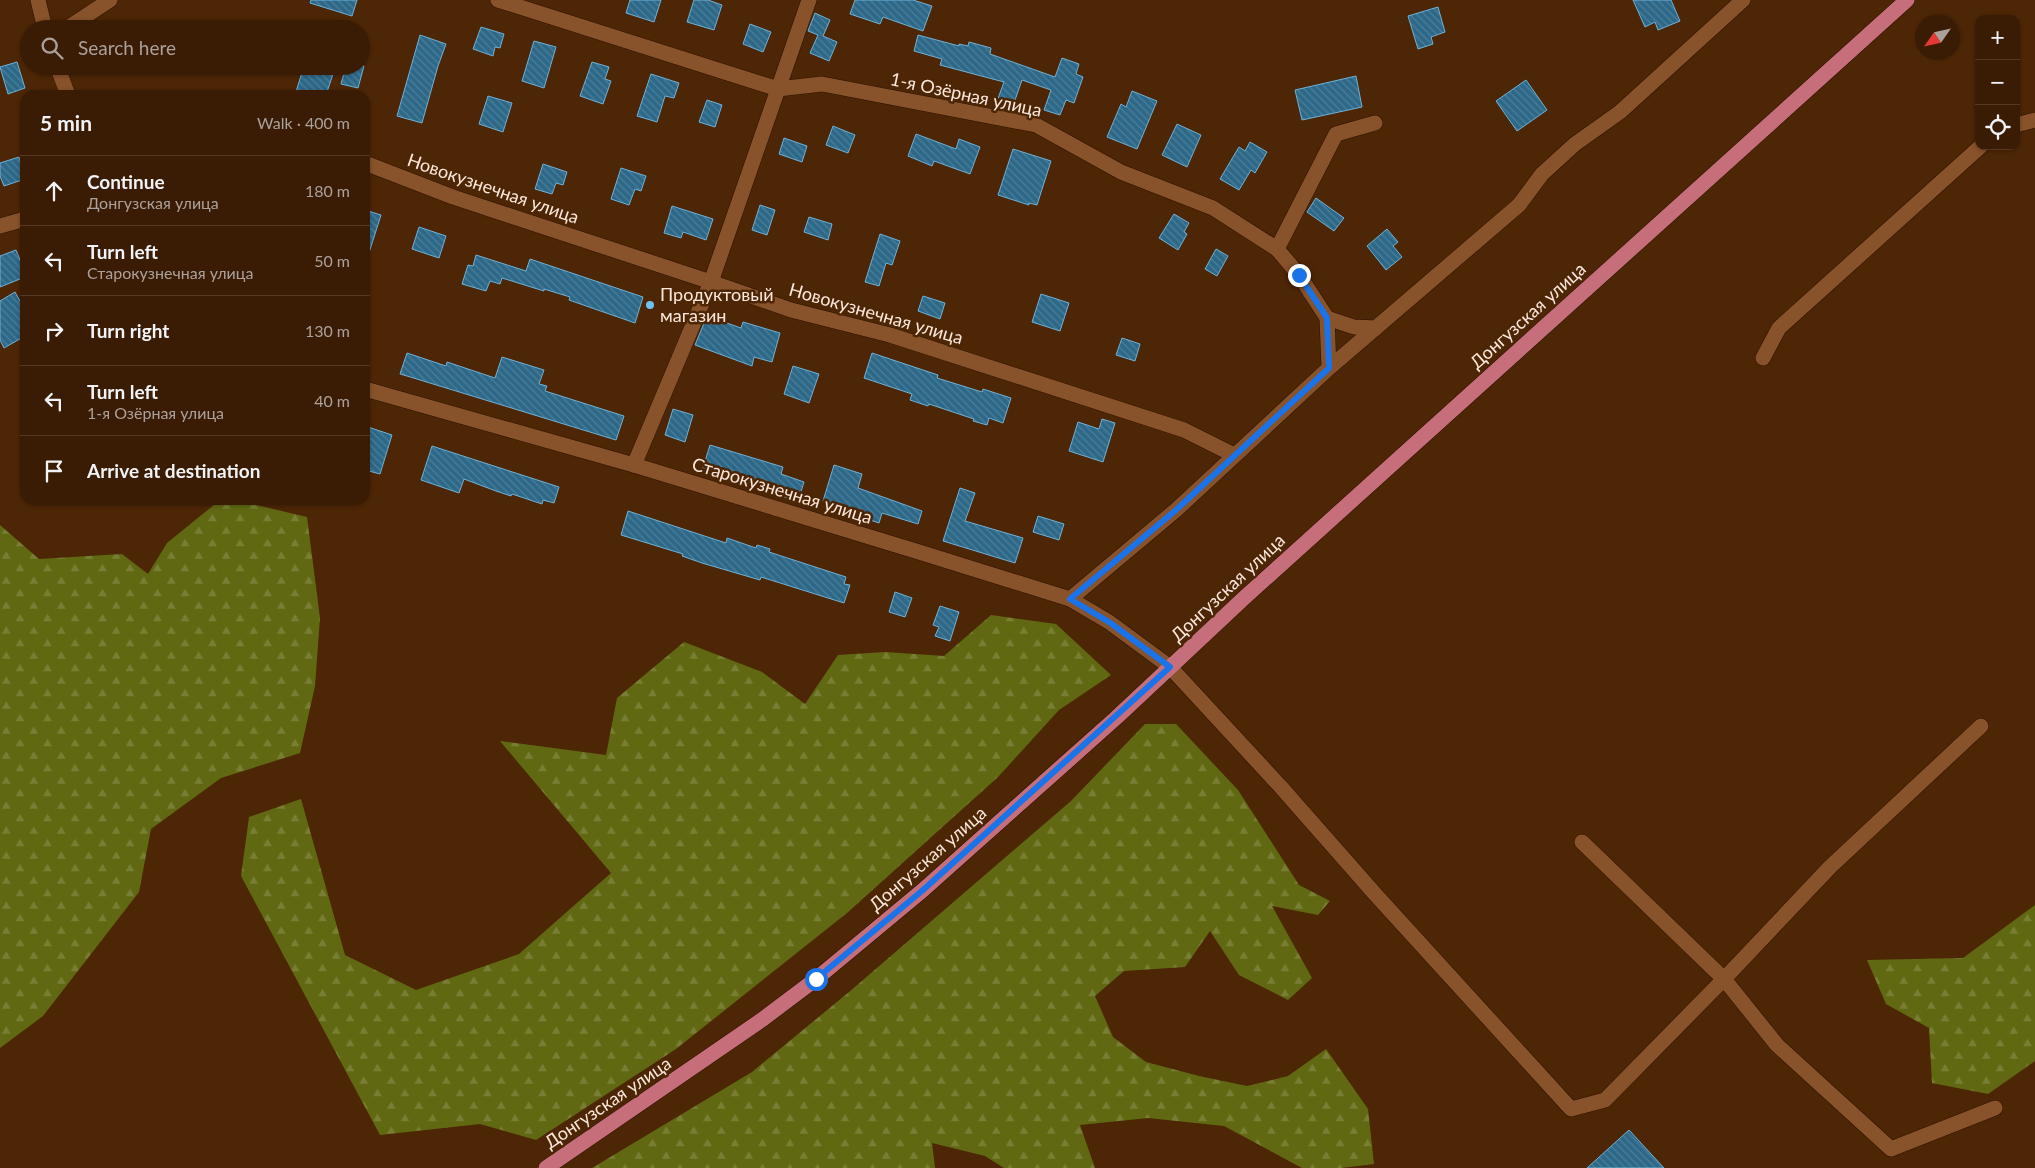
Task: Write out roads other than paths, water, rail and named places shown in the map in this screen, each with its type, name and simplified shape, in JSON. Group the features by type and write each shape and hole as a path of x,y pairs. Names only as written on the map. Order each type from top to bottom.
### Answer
{"main road":[{"name":"Донгузская улица","path":"546,1168 716,1053 816,979 923,890 1170,667 1251,591 1907,0"}],"street":[{"path":"38,0 43,20"},
{"path":"80,20 110,0"},
{"name":"1-я Озёрная улица","path":"498,0 778,89 822,84 1036,125 1121,172 1214,208 1277,249 1299,275 1327,318"},
{"path":"634,465 711,282 809,0"},
{"path":"1070,599 1176,510 1329,368 1519,204 1542,174 1575,144 1620,112 1742,0"},
{"path":"60,75 66,90"},
{"path":"2020,124 2035,120"},
{"path":"1277,249 1336,134 1375,123"},
{"path":"1762,358 1779,328 1977,150"},
{"name":"Новокузнечная улица","path":"370,165 453,197 791,310 890,334 1184,430 1234,455"},
{"path":"0,226 20,220"},
{"path":"1329,368 1327,318 1354,328 1376,328"},
{"name":"Старокузнечная улица","path":"370,390 634,465 1070,599 1109,622 1170,667 1280,786 1381,902 1571,1109 1605,1100 1724,979"},
{"path":"1724,979 1830,867 1981,726"},
{"path":"1582,842 1724,979 1777,1045 1891,1149 1995,1108"}],"place":[{"name":"Продуктовый магазин","path":"650,305"}]}
